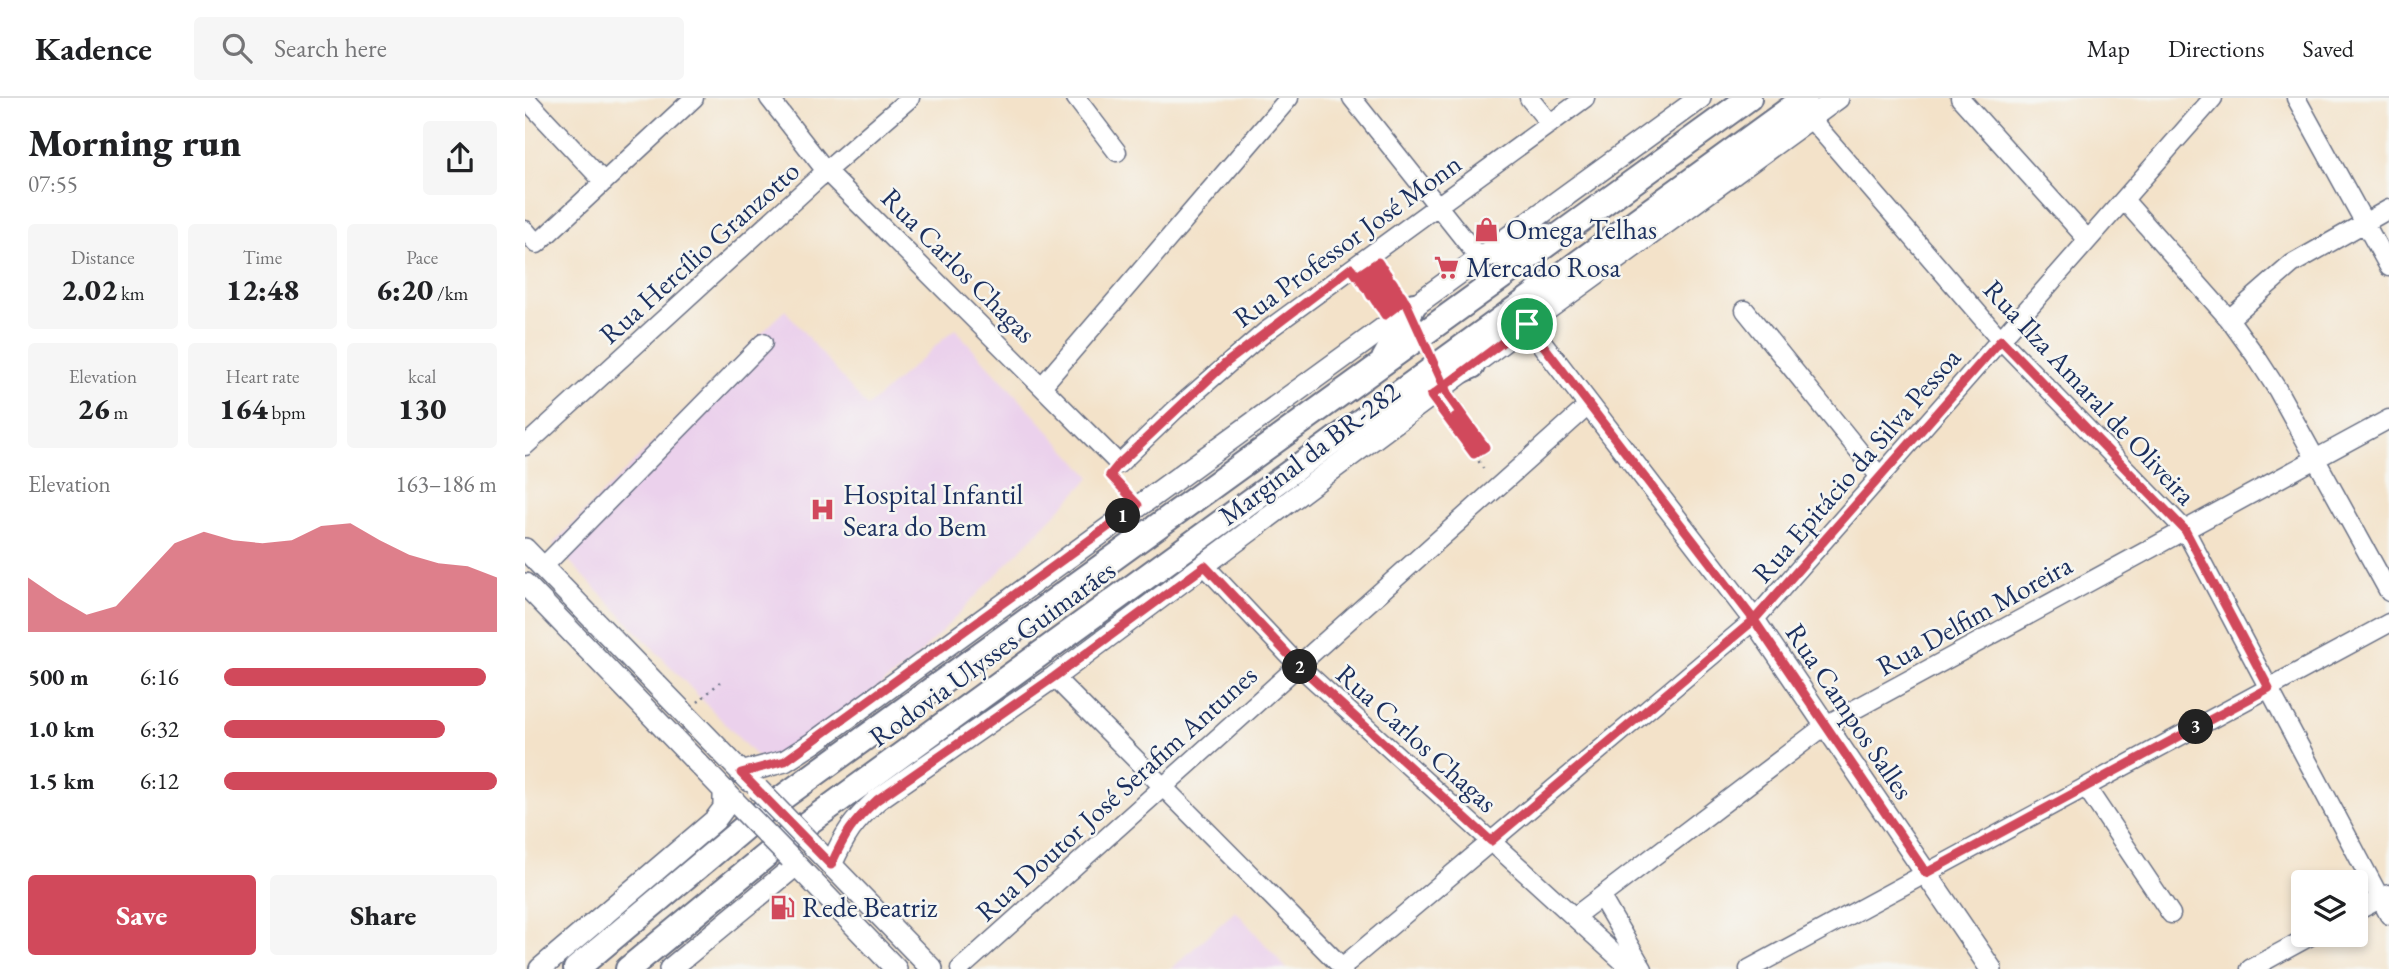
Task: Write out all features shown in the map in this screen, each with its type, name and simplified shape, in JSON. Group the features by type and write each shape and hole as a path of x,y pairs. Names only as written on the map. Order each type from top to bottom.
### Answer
{"highway":[{"name":"Rodovia Ulysses Guimarães","path":"576,969 764,811 1749,98"},
{"name":"Rodovia Ulysses Guimarães","path":"628,969 787,838 1730,153 1808,108"},
{"path":"1664,224 1730,153"},
{"path":"1479,258 1568,229"},
{"path":"1382,364 1408,301"},
{"path":"1381,406 1472,366"}],"main road":[{"name":"Marginal da BR-282","path":"741,773 785,761 803,749 1138,505 1408,301 1479,258 1700,98"},
{"name":"Marginal da BR-282","path":"831,865 845,834 856,819 877,800 1054,677 1440,396 1472,366 1664,224 1808,108 1838,98"},
{"name":"Rua Campos Salles","path":"1527,324 1754,620 1991,969"},
{"path":"525,549 534,566 631,658 932,969"},
{"path":"525,584 896,969"},
{"path":"540,969 715,820 724,808 724,790"},
{"path":"670,969 793,862"}],"street":[{"path":"525,98 604,182"},
{"path":"525,230 537,244 694,98"},
{"name":"Rua Carlos Chagas","path":"769,98 827,171 1119,464"},
{"name":"Rua Hercílio Granzotto","path":"525,446 910,98"},
{"path":"1076,98 1117,152"},
{"path":"1043,385 1289,98"},
{"path":"1352,98 1479,258"},
{"path":"1529,98 1550,124"},
{"name":"Rua Professor José Monn","path":"1119,464 1226,363 1585,98"},
{"path":"1959,98 2088,240"},
{"name":"Rua Epitácio da Silva Pessoa","path":"1343,968 1754,620 2213,98"},
{"path":"2296,98 2389,267"},
{"name":"Rua Ilza Amaral de Oliveira","path":"1808,108 2001,340 2185,530 2385,896 2389,915"},
{"path":"2124,200 2229,319 2277,389 2389,592"},
{"path":"2229,319 2292,264 2389,209"},
{"path":"1745,310 1880,477"},
{"path":"534,566 763,343"},
{"name":"Rua Doutor José Serafim Antunes","path":"960,969 1589,405"},
{"name":"Rua Delfim Moreira","path":"1574,917 1826,725 2389,419"},
{"name":"Rua Carlos Chagas","path":"1205,566 1298,665 1631,969"},
{"path":"1749,969 2389,623"},
{"path":"613,676 631,658"},
{"path":"1054,677 1343,968"},
{"path":"2086,787 2171,914"},
{"path":"2368,905 2385,896"},
{"path":"1601,897 1643,969"},
{"path":"2250,969 2291,947"}],"path":[{"path":"1362,283 1382,268 1385,271 1364,286 1367,289 1387,274 1389,278 1369,292 1371,296 1392,281 1394,284 1374,299 1376,302 1396,287 1398,290 1378,305 1381,309 1401,294 1408,301 1440,396 1495,488"},
{"path":"1440,396 1485,447 1482,449 1458,416 1455,418 1478,451 1474,454"},
{"path":"1119,464 1110,475 1138,505"},
{"path":"685,714 720,682"}],"shaded area":[{"name":"Hospital Infantil Seara do Bem","path":"785,310 867,407 955,329 1091,477 913,661 796,749 766,761 756,756 553,544"},
{"path":"1235,911 1287,969 1171,969"}],"place":[{"name":"Omega Telhas","path":"1486,229"},
{"name":"Mercado Rosa","path":"1446,267"},
{"name":"Hospital Infantil Seara do Bem","path":"823,510"},
{"name":"Rede Beatriz","path":"782,907"}],"route":[{"path":"1527,324 1472,366 1431,396 1474,454 1478,451 1455,418 1458,416 1482,449 1485,447 1449,397 1427,348 1405,300 1385,315 1383,312 1403,297 1401,294 1381,309 1378,305 1398,290 1396,287 1376,302 1374,299 1394,284 1392,281 1371,296 1369,292 1389,278 1387,274 1367,289 1364,286 1385,271 1382,268 1362,283 1360,279 1380,265 1378,262 1357,276 1351,268 1226,363 1119,464 1110,475 1138,505 813,743 785,761 741,773 831,865 845,834 856,819 877,800 1054,677 1205,566 1298,665 1491,841 1754,620 1926,873 2269,688 2185,530 2001,340 1754,620 1527,324"}]}
